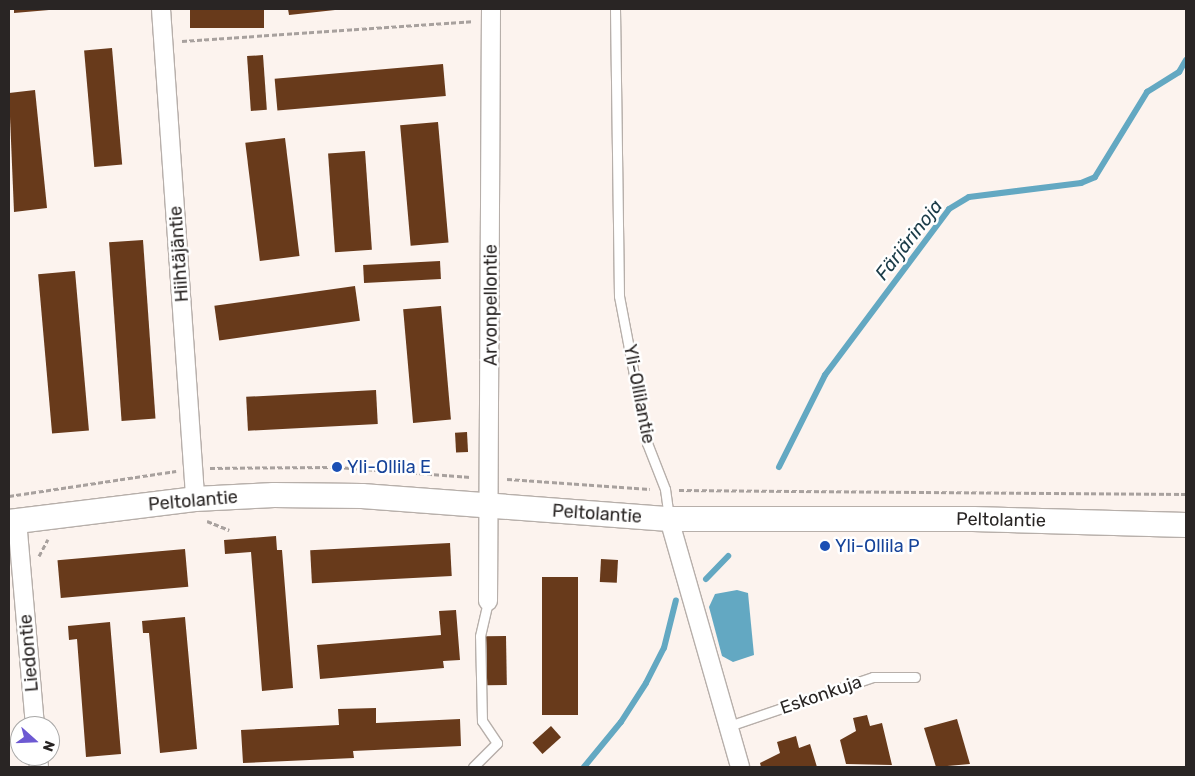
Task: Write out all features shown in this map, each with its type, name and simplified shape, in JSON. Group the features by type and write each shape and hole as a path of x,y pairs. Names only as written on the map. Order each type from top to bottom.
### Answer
{"main road":[{"name":"Peltolantie","path":"13,521 195,499 352,496 669,519 1186,525"}],"street":[{"name":"Hiihtäjäntie","path":"161,9 195,469 195,499"},
{"name":"Arvonpellontie","path":"488,601 491,478 491,14"},
{"name":"Yli-Ollilantie","path":"669,519 740,767"},
{"name":"Liedontie","path":"13,521 34,716"}],"lane":[{"name":"Yli-Ollilantie","path":"615,9 619,296 647,442 665,490 669,519"},
{"path":"473,767 497,743 482,721 480,636 488,601"},
{"name":"Eskonkuja","path":"729,726 873,677 915,677"}],"path":[{"path":"164,42 491,14"},
{"path":"9,496 195,469 337,467 665,490 1186,494"}],"water":[{"path":"737,590 748,593 754,655 733,662 722,656 709,607 715,594"}],"building":[{"path":"14,9 49,9 49,10 14,13"},
{"path":"190,9 264,9 264,28 190,28"},
{"path":"288,9 335,9 335,10 289,15"},
{"path":"112,48 122,165 94,167 84,50"},
{"path":"263,55 267,110 251,111 247,56"},
{"path":"443,64 446,96 277,111 275,79"},
{"path":"35,90 47,208 14,212 9,93"},
{"path":"438,122 449,243 411,246 400,125"},
{"path":"285,138 300,256 260,261 245,143"},
{"path":"365,151 372,250 335,252 328,154"},
{"path":"143,240 155,419 122,421 109,242"},
{"path":"440,261 441,279 364,283 363,265"},
{"path":"75,271 89,430 52,434 38,274"},
{"path":"355,286 360,321 219,340 214,306"},
{"path":"441,306 451,420 413,423 403,309"},
{"path":"376,390 378,424 248,431 246,397"},
{"path":"467,432 468,452 456,453 455,433"},
{"path":"276,536 277,550 282,550 293,688 262,691 251,552 225,554 224,540"},
{"path":"450,543 452,576 312,583 310,550"},
{"path":"185,549 188,587 61,598 57,560"},
{"path":"601,559 618,560 617,583 600,582"},
{"path":"542,577 578,577 578,715 542,715"},
{"path":"456,610 460,660 443,661 444,668 320,679 317,645 441,635 439,611"},
{"path":"185,617 197,749 160,753 149,633 143,633 142,621"},
{"path":"110,622 121,754 86,757 77,639 69,640 68,626"},
{"path":"486,636 506,636 507,685 487,685"},
{"path":"376,708 376,723 460,719 461,746 353,751 354,758 243,763 241,730 339,725 338,709"},
{"path":"867,715 870,726 882,723 892,765 846,764 840,740 856,731 853,718"},
{"path":"957,719 970,764 936,767 924,728"},
{"path":"551,726 561,737 542,754 532,743"},
{"path":"796,736 799,748 810,744 817,767 761,767 760,763 780,753 777,742"}],"waterway":[{"name":"Färjärinoja","path":"779,467 825,375 949,209 969,197 1081,183 1095,177 1147,92 1179,72 1186,60"},
{"name":"Färjärinoja","path":"706,579 728,556"},
{"name":"Färjärinoja","path":"584,767 621,722 646,683 664,648 676,600"}],"place":[{"name":"Yli-Ollila E","path":"337,467"},
{"name":"Yli-Ollila P","path":"825,546"}]}
